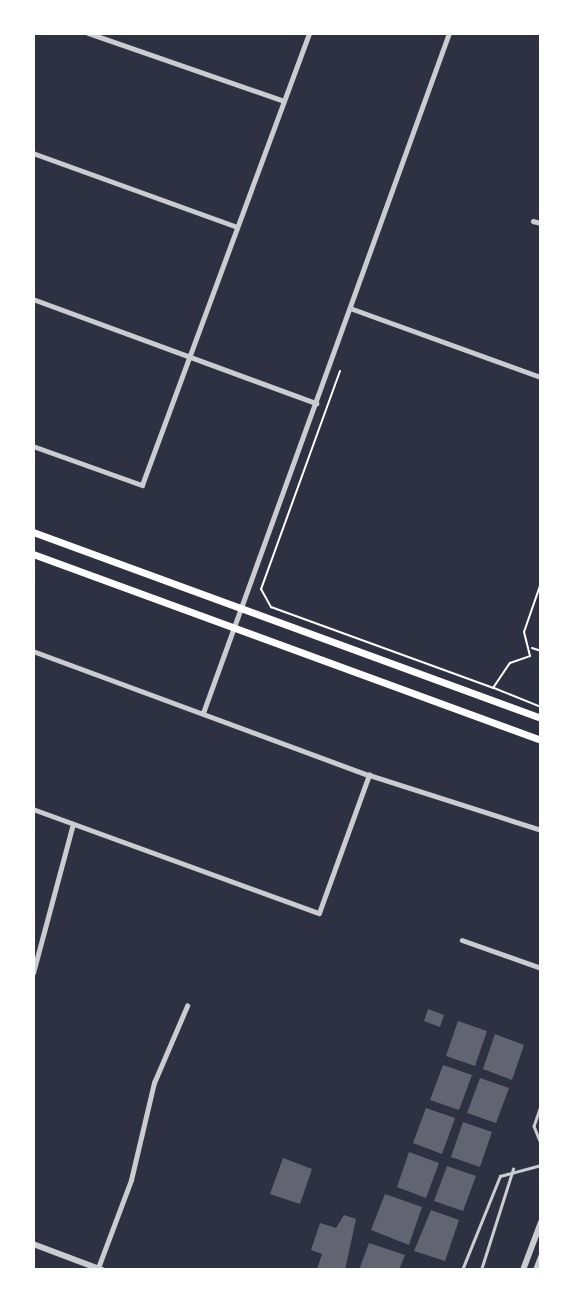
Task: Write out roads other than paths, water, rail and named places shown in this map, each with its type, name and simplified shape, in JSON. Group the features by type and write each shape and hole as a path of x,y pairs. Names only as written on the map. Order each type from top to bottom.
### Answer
{"main road":[{"path":"33,532 541,718"},
{"path":"33,554 541,740"}],"street":[{"path":"88,33 284,101"},
{"path":"33,446 142,485 309,33"},
{"path":"203,713 449,33"},
{"path":"33,153 237,227"},
{"path":"533,221 541,223"},
{"path":"33,299 316,404"},
{"path":"350,308 541,377"},
{"path":"33,651 369,775 541,830"},
{"path":"33,809 318,913 369,775"},
{"path":"33,973 73,824"},
{"path":"462,940 541,968"},
{"path":"33,1244 100,1269 131,1180 154,1083 187,1006"},
{"path":"523,1270 541,1222"},
{"path":"536,1270 541,1257"}],"lane":[{"path":"541,1106 534,1126 541,1143"},
{"path":"462,1270 492,1186 513,1169 541,1165"},
{"path":"481,1270 513,1169"},
{"path":"198,1270 212,1270"}]}
